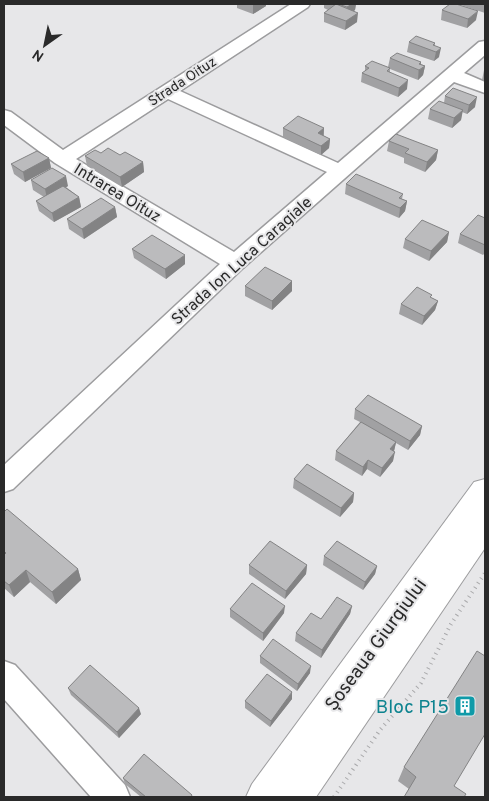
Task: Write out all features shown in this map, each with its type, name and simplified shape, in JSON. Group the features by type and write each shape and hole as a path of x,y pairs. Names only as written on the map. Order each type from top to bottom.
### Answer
{"highway":[{"name":"Șoseaua Giurgiului","path":"265,797 485,491"},
{"name":"Șoseaua Giurgiului","path":"294,797 485,523"}],"street":[{"name":"Strada Oituz","path":"62,158 302,4"},
{"name":"Strada Ion Luca Caragiale","path":"4,480 235,263 485,46"},
{"path":"452,75 485,88"},
{"path":"166,91 340,171"},
{"name":"Intrarea Oituz","path":"4,116 62,158 235,263"},
{"path":"4,676 113,797"}],"path":[{"path":"334,797 380,730 421,683 452,624 485,573"}],"building":[{"path":"336,4 358,13 346,21 324,13"},
{"path":"338,4 352,4 347,7"},
{"path":"450,4 478,11 468,19 442,10"},
{"path":"416,36 435,43 433,45 441,48 436,52 409,42"},
{"path":"397,53 421,62 419,64 425,66 419,70 390,58"},
{"path":"372,61 390,68 387,71 408,80 399,88 362,73 369,68 365,66"},
{"path":"453,88 477,97 469,105 445,96"},
{"path":"439,101 463,110 454,118 430,109"},
{"path":"298,116 324,128 318,133 330,139 321,146 283,128"},
{"path":"396,134 438,150 427,162 405,153 409,149 389,141"},
{"path":"108,148 120,155 125,152 143,162 120,177 85,156 95,150 101,153"},
{"path":"37,151 49,158 23,172 11,164"},
{"path":"52,168 66,176 45,189 31,180"},
{"path":"356,174 403,194 399,198 407,201 400,208 346,184"},
{"path":"63,186 79,197 52,213 36,201"},
{"path":"101,198 115,207 82,229 67,219"},
{"path":"478,215 485,218 485,245 460,234"},
{"path":"422,220 449,232 431,251 405,239"},
{"path":"152,235 185,255 165,269 132,249"},
{"path":"265,267 292,281 272,301 245,286"},
{"path":"417,287 432,295 430,297 438,301 424,316 401,304"},
{"path":"368,395 422,426 410,441 355,409"},
{"path":"361,422 396,442 390,449 395,452 382,468 368,460 363,467 336,451"},
{"path":"307,464 354,493 341,508 294,479"},
{"path":"7,509 78,569 52,592 26,570 9,585 4,581 4,555 6,553 4,551 4,512"},
{"path":"270,541 307,565 286,591 249,565"},
{"path":"337,541 377,566 365,582 324,556"},
{"path":"252,583 285,606 263,633 230,609"},
{"path":"337,597 352,606 322,650 296,633 311,613 321,619"},
{"path":"273,639 311,666 298,684 260,656"},
{"name":"Bloc P15","path":"477,651 485,656 485,734 454,786 466,794 464,797 404,797 416,777 404,767"},
{"path":"90,665 139,708 117,732 68,688"},
{"path":"267,674 292,692 271,721 245,701"},
{"path":"144,754 192,795 191,797 146,797 123,778"}],"place":[{"name":"Bloc P15","path":"465,706"}]}
